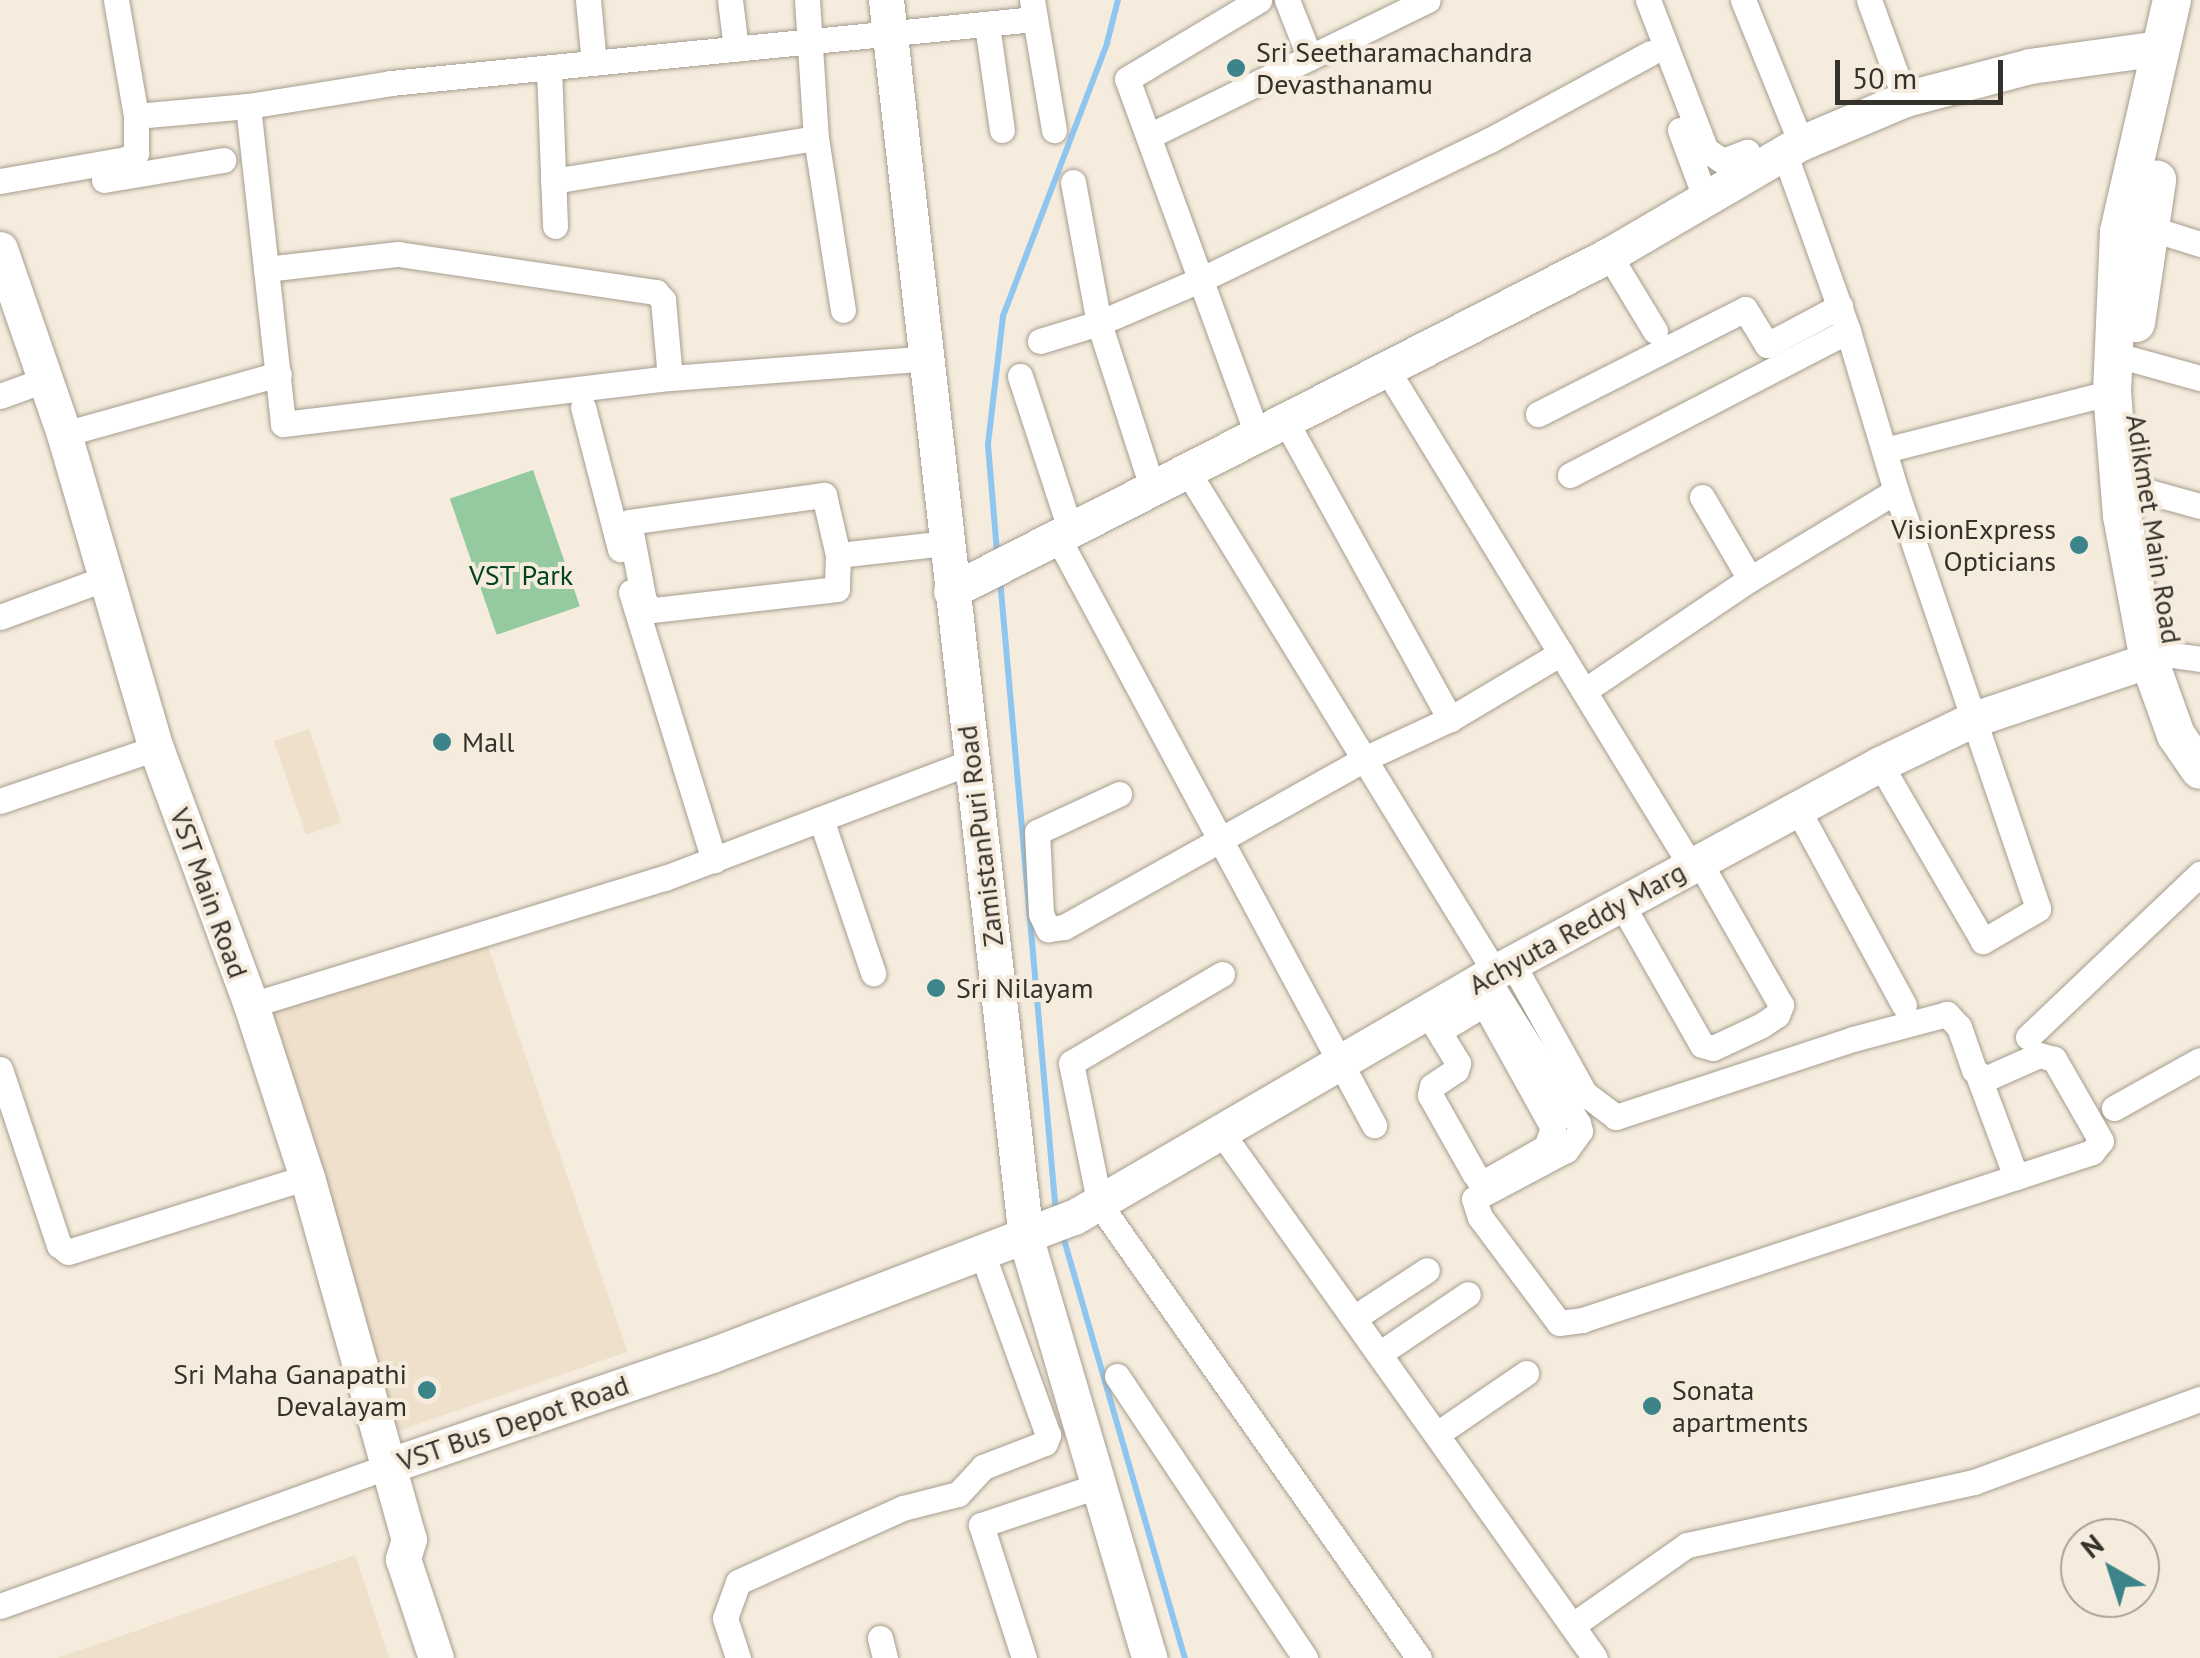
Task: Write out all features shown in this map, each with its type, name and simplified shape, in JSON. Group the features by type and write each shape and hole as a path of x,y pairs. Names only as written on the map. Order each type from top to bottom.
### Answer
{"main road":[{"name":"Adikmet Main Road","path":"2172,0 2118,232 2112,392 2122,516 2194,712"},
{"name":"Adikmet Main Road","path":"2198,0 2146,227 2132,360 2142,490 2174,658 2176,735 2200,770"}],"street":[{"path":"0,180 126,160 136,153 136,116 116,0"},
{"path":"588,0 594,63"},
{"path":"730,0 736,49"},
{"path":"807,0 816,138 843,310"},
{"path":"1287,0 1310,58"},
{"path":"1630,0 1706,200"},
{"path":"1648,0 1706,150 1723,161 1747,152 1781,155"},
{"path":"1743,0 1781,155 1844,318 1896,491 2038,909 1983,942 1880,764"},
{"path":"1868,0 1905,99"},
{"path":"1256,1 1126,79 1200,280 1271,427 1450,719"},
{"path":"1149,136 1417,2"},
{"path":"136,116 248,106 391,83 811,40 886,16 986,24 1033,10 1054,130"},
{"name":"ZamistanPuri Road","path":"886,16 928,358 946,543 963,585 971,762 1033,1236 1149,1658"},
{"path":"986,24 1002,130"},
{"path":"963,585 1609,255 1781,155 1905,99 2030,66 2160,48"},
{"path":"1040,341 1100,323 1200,280 1490,140 1650,53"},
{"path":"549,69 555,226"},
{"path":"248,106 280,374 282,421 286,425 670,378 928,358"},
{"path":"553,181 816,138"},
{"path":"0,196 223,160"},
{"path":"1073,182 1100,323 1153,490"},
{"path":"2146,227 2200,244"},
{"name":"VST Main Road","path":"0,249 64,434 156,748 250,1005 307,1177 409,1539 403,1559 436,1658"},
{"path":"266,269 398,254 656,292 663,300 670,378"},
{"path":"1609,255 1655,330"},
{"path":"1538,414 1746,309 1766,345 1844,318"},
{"path":"1570,475 1844,318"},
{"path":"2132,360 2200,378"},
{"path":"1386,368 1781,1005 1777,1015 1713,1048 1702,1046 1621,903"},
{"path":"64,434 280,374"},
{"path":"1020,376 1054,540 1374,1125"},
{"path":"0,396 44,380"},
{"path":"1885,450 2112,392"},
{"path":"583,407 632,597 714,860"},
{"path":"1188,472 1364,759 1490,980 1578,1123 1580,1131 1566,1150 1474,1199 1480,1217 1554,1320 1567,1324 2098,1148 2100,1135 2047,1054 1994,1078 1978,1075"},
{"path":"2142,490 2200,506"},
{"path":"1584,691 1750,579 1896,491"},
{"path":"824,494 838,555 841,582 837,588 652,610 644,601 627,532 629,522 824,494"},
{"path":"1702,496 1750,579"},
{"path":"838,555 946,543"},
{"path":"0,617 106,578"},
{"path":"1120,794 1037,832 1041,914 1048,930 1064,927 1364,759 1450,719 1561,654"},
{"name":"Achyuta Reddy Marg","path":"1033,1236 1087,1211 1338,1064 1433,1021 1490,980 1621,903 1880,764 1974,720 2174,658"},
{"path":"0,801 156,748"},
{"path":"250,1005 714,860 822,823 971,762"},
{"path":"1798,810 1904,1006"},
{"path":"822,823 873,973"},
{"path":"2028,1037 2200,874"},
{"path":"1222,974 1071,1062 1087,1211 1419,1658"},
{"path":"1433,1021 1458,1063 1456,1070 1432,1086 1430,1095 1479,1180 1488,1180 1546,1147 1553,1128 1490,980"},
{"path":"1490,980 1585,1094 1616,1117 1947,1014 1958,1027 2016,1177"},
{"path":"2114,1108 2200,1060"},
{"path":"0,1069 59,1246 68,1252 307,1177"},
{"path":"1578,1123 1602,1109"},
{"path":"1220,1132 1595,1658"},
{"name":"VST Bus Depot Road","path":"0,1606 1033,1236"},
{"path":"738,1658 725,1618 738,1582 903,1508 958,1494 984,1466 1036,1448 1048,1434 983,1255"},
{"path":"1354,1318 1426,1270"},
{"path":"1380,1354 1468,1294"},
{"path":"1437,1434 1526,1373"},
{"path":"1117,1376 1306,1658"},
{"path":"1573,1626 1687,1545 1974,1482 2200,1399"},
{"path":"1024,1658 981,1525 1100,1485"},
{"name":"VST Main Road","path":"409,1539 426,1551 460,1658"}],"shaded area":[{"path":"309,729 341,823 306,835 274,741"},
{"path":"483,932 628,1352 397,1431 252,1011"},
{"path":"355,1555 389,1658 57,1658"}],"green space":[{"name":"VST Park","path":"533,470 580,606 497,635 450,499"}],"waterway":[{"path":"997,552 988,444 1003,316 1107,43 1118,0"},
{"path":"1000,579 1056,1214"},
{"path":"1063,1236 1185,1658"}],"place":[{"name":"Sri Seetharamachandra Devasthanamu","path":"1236,68"},
{"name":"VisionExpress Opticians","path":"2079,545"},
{"name":"Mall","path":"442,742"},
{"name":"Sri Nilayam","path":"936,988"},
{"name":"Sri Maha Ganapathi Devalayam","path":"427,1390"},
{"name":"Sonata apartments","path":"1652,1406"}]}
